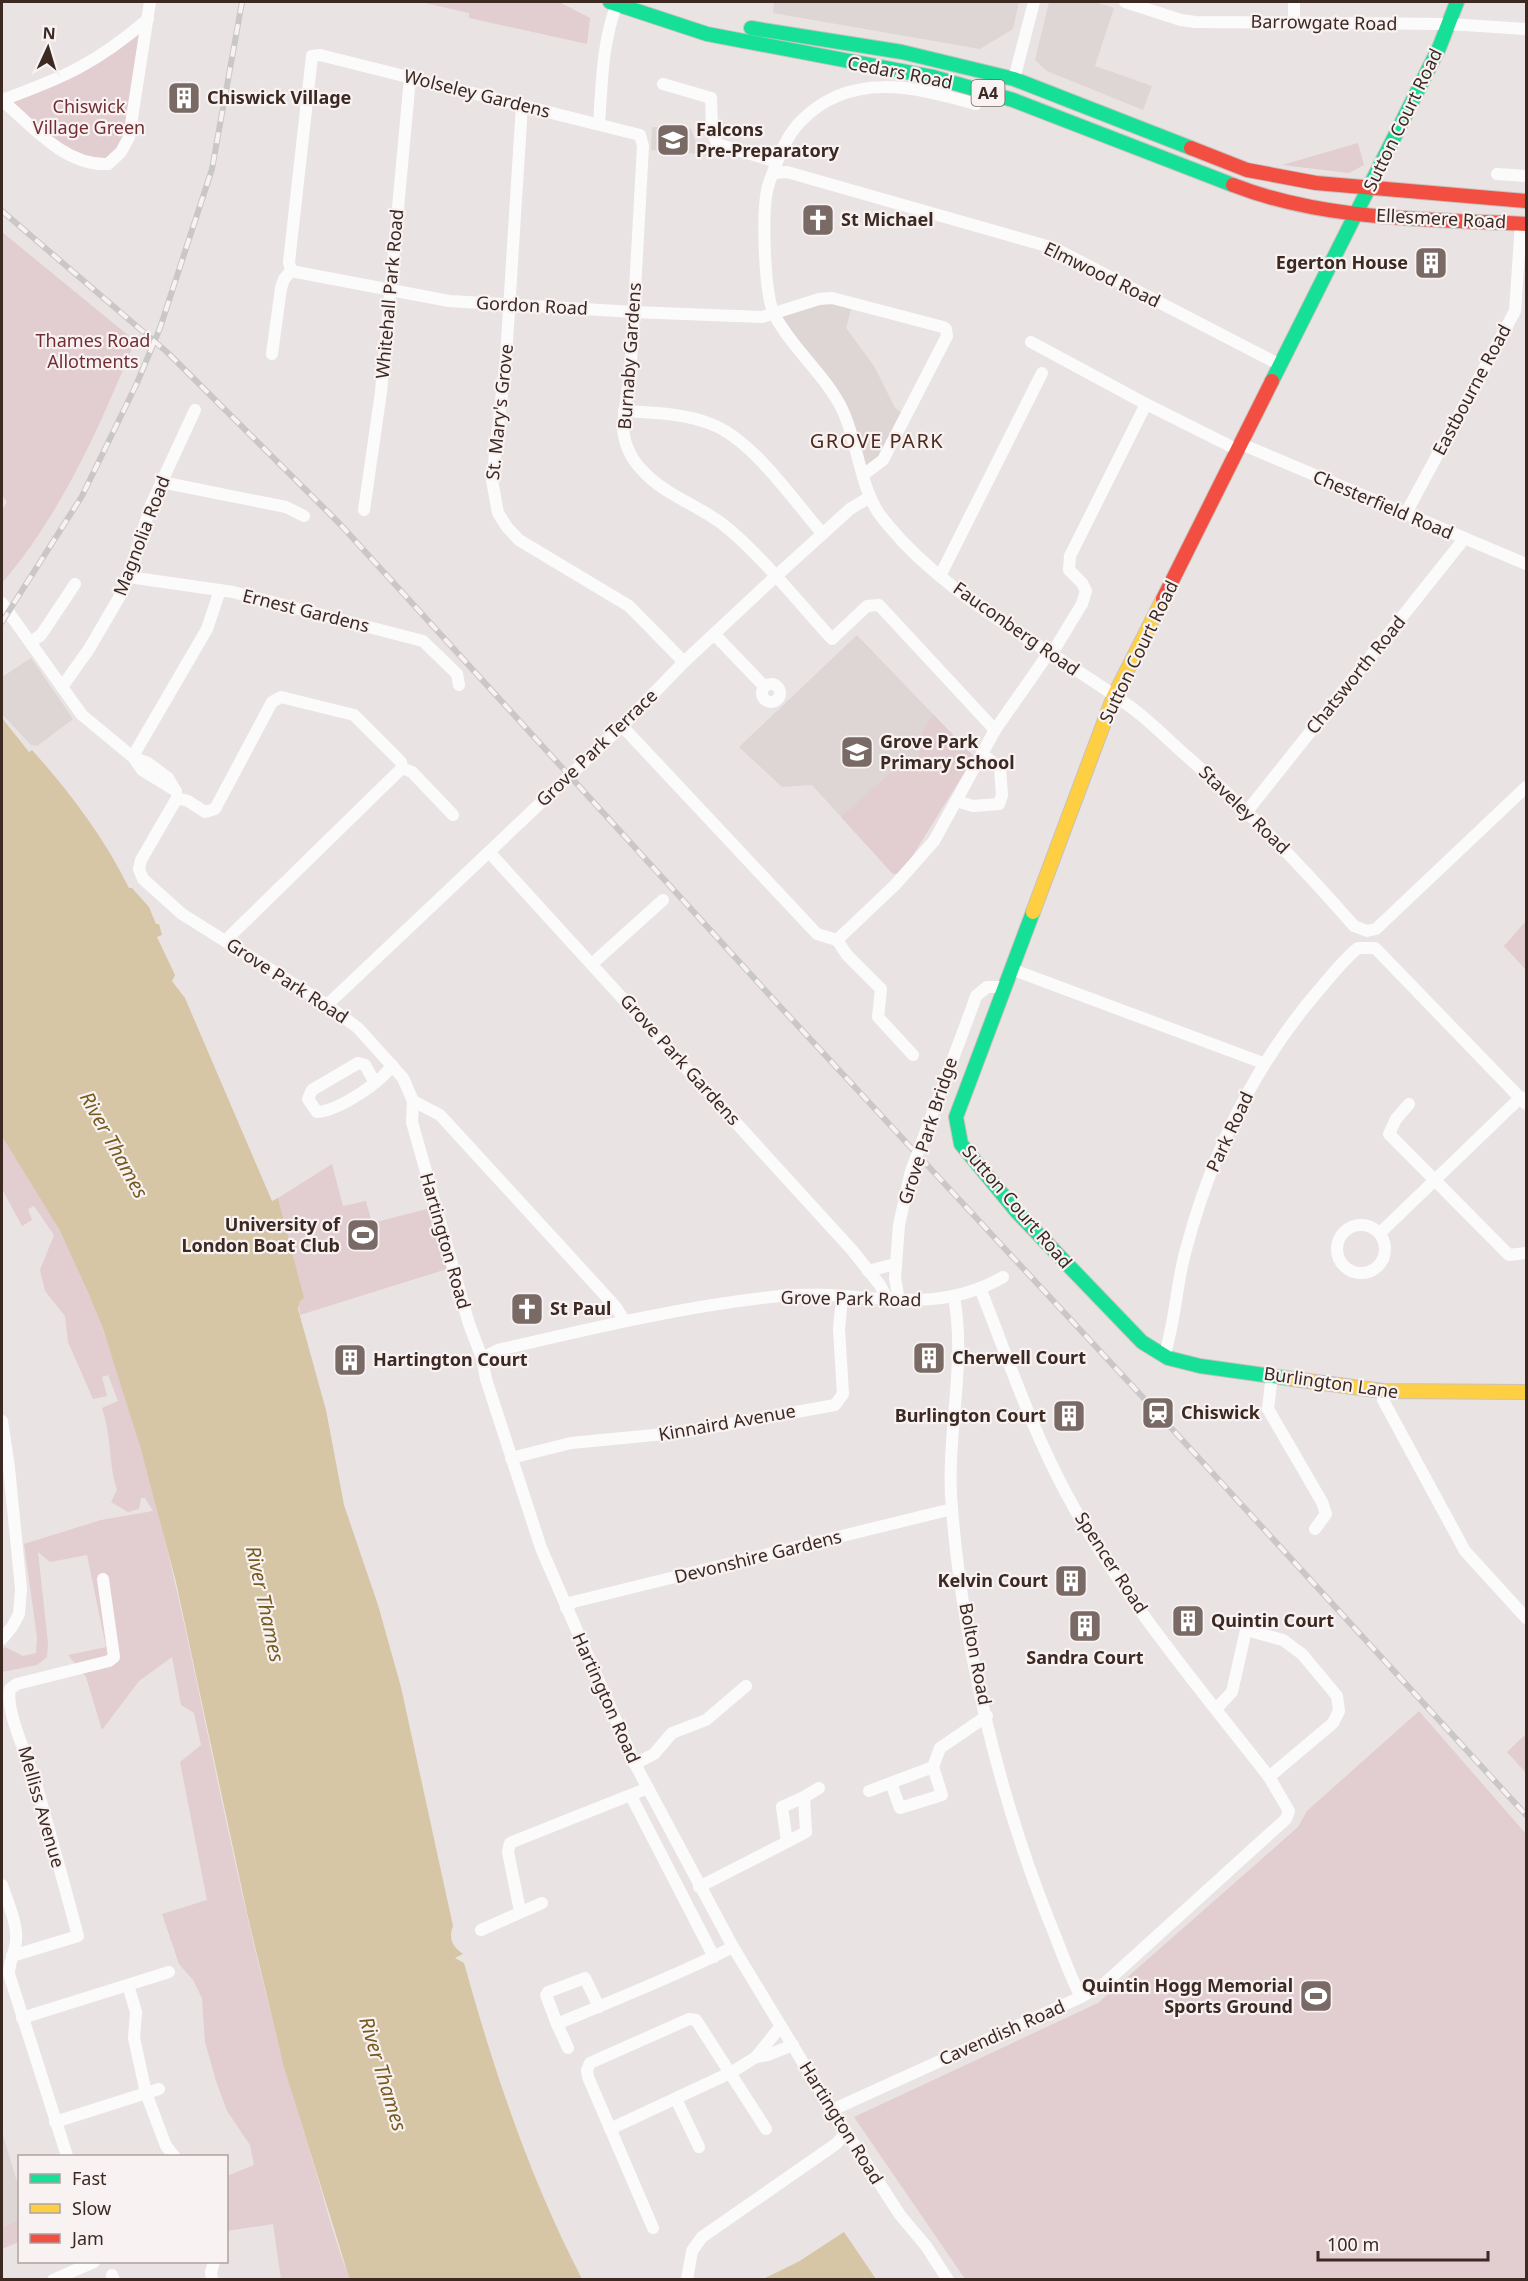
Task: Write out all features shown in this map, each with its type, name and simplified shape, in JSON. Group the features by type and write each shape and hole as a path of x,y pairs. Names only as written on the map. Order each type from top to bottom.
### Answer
{"main road":[{"name":"Cedars Road","path":"613,2 707,34 933,77 1012,100 1260,196 1356,215"},
{"name":"Sutton Court Road","path":"1142,1342 1118,1320 1017,1212 958,1136 956,1117 1114,696 1439,48 1456,2"},
{"name":"Cedars Road","path":"717,21 902,52 1014,79 1247,170 1294,180 1369,189"},
{"name":"Ellesmere Road","path":"1369,189 1527,201"},
{"name":"Ellesmere Road","path":"1356,215 1524,223"},
{"name":"Burlington Lane","path":"1142,1342 1164,1356 1200,1366 1272,1374 1383,1391 1527,1392"}],"street":[{"path":"148,19 94,61 60,79 2,100 68,157 92,165 108,165 121,152 129,137 148,19 150,2"},
{"path":"599,124 608,29 613,2"},
{"path":"1014,79 1034,2"},
{"name":"Barrowgate Road","path":"1125,2 1181,20 1449,24 1527,29"},
{"path":"1294,2 1294,23"},
{"name":"Wolseley Gardens","path":"291,271 289,262 312,56 320,56 522,105 634,133 642,137"},
{"name":"Whitehall Park Road","path":"364,510 381,392 410,78"},
{"name":"Elmwood Road","path":"663,84 711,98 712,129 717,144 787,172 1054,248 1280,365"},
{"path":"775,315 768,294 766,233 769,183 795,127 809,113 840,93 859,87 919,90 976,104"},
{"name":"St. Mary's Grove","path":"522,105 510,305 492,472 493,496 498,513 507,527 527,546 634,610 684,662"},
{"name":"Burnaby Gardens","path":"642,137 634,312 624,411 626,443 643,472 724,525 832,639 867,606 879,605 995,730"},
{"path":"1497,174 1527,176"},
{"name":"Eastbourne Road","path":"1405,515 1515,311 1524,223"},
{"path":"272,354 281,288 284,279 291,271"},
{"name":"Gordon Road","path":"291,271 449,301 634,312 762,317 775,315 810,301 832,298 946,329 946,336 883,460 863,475"},
{"name":"Fauconberg Road","path":"775,315 839,404 870,497 888,524 940,576 1000,623 1114,696"},
{"name":"Chesterfield Road","path":"1031,342 1146,404 1240,447 1527,564"},
{"path":"940,576 1042,374"},
{"path":"837,940 895,885 934,841 995,730 1050,655 1082,604 1086,591 1082,583 1069,570 1071,556 1146,404"},
{"name":"Magnolia Road","path":"62,687 89,650 129,577 143,528 161,482 195,410"},
{"path":"624,411 681,416 724,430 753,455 822,533"},
{"path":"161,482 286,507 304,516"},
{"name":"Grove Park Terrace","path":"327,1005 622,726 684,662 774,577 850,509 870,497"},
{"name":"Chatsworth Road","path":"1248,810 1464,539"},
{"name":"Ernest Gardens","path":"129,577 220,590 423,641 457,674 459,685"},
{"path":"31,642 41,635 75,584"},
{"path":"133,757 207,629 220,590"},
{"path":"2,603 62,687 92,724 133,757 160,771 168,778 176,794 205,812 215,808 272,702 278,697 354,715 401,762 402,768"},
{"path":"714,634 764,686"},
{"name":"Staveley Road","path":"1114,696 1248,810 1317,882 1354,926 1367,931 1376,929 1527,787"},
{"path":"622,726 817,934 837,940 847,955 881,989 878,1017 913,1055"},
{"path":"956,801 973,806 999,804 1002,795 1000,768 982,754"},
{"path":"402,768 412,772 453,815"},
{"path":"225,941 402,768"},
{"name":"Grove Park Road","path":"176,794 143,854 140,873 147,884 170,904 327,1005 358,1028 403,1078 413,1101"},
{"name":"Grove Park Gardens","path":"489,852 593,963 852,1250 894,1300"},
{"path":"593,963 663,900"},
{"name":"Park Road","path":"1164,1356 1178,1280 1208,1178 1224,1139 1263,1064 1308,1003 1349,955 1358,948 1367,947 1380,953 1524,1100"},
{"path":"1011,969 1263,1064"},
{"name":"Grove Park Bridge","path":"894,1300 899,1225 912,1171 976,996 987,987 1005,987"},
{"path":"375,1083 365,1065 358,1063 312,1090 308,1099 317,1112 329,1112 375,1083 386,1076 392,1065"},
{"path":"1380,1233 1435,1179 1524,1100"},
{"path":"413,1101 440,1114 615,1306 624,1320"},
{"name":"Hartington Road","path":"413,1101 412,1118 418,1143 469,1324 482,1358 486,1379 533,1528 635,1764 733,1947 846,2133 921,2243 927,2246 948,2280"},
{"path":"1409,1104 1396,1119 1389,1134 1509,1255 1527,1254"},
{"path":"1358,1225 1366,1225 1380,1233 1386,1248 1381,1264 1367,1272 1358,1273 1344,1266 1337,1253 1340,1237 1344,1231 1358,1225"},
{"path":"868,1271 895,1264"},
{"name":"Grove Park Road","path":"482,1358 498,1350 624,1320 782,1296 934,1301 980,1288 1003,1277"},
{"name":"Spencer Road","path":"980,1288 1053,1466 1083,1523 1123,1586 1269,1777 1289,1811"},
{"name":"Bolton Road","path":"954,1297 958,1326 951,1456 951,1509 971,1644 1019,1840 1081,1997"},
{"name":"Kinnaird Avenue","path":"511,1458 571,1443 685,1432 835,1405 843,1395 839,1329 842,1298"},
{"path":"1272,1374 1268,1409 1322,1502 1326,1514 1314,1529"},
{"path":"1383,1391 1383,1400 1465,1551 1527,1618"},
{"path":"2,1421 21,1589 19,1614 2,1639"},
{"name":"Devonshire Gardens","path":"566,1608 573,1602 951,1509"},
{"name":"Melliss Avenue","path":"12,1956 78,1936 35,1780 8,1695 10,1689 17,1684 109,1661 114,1657 103,1579"},
{"path":"1216,1709 1232,1692 1246,1630 1269,1634 1295,1648 1337,1696 1339,1703 1334,1723 1269,1777"},
{"path":"635,1764 654,1754 672,1733 706,1720 746,1686"},
{"path":"891,1783 900,1808 942,1795 933,1767 940,1748 987,1716"},
{"path":"869,1791 933,1767"},
{"path":"520,1911 508,1852 510,1843 648,1788"},
{"path":"787,1842 782,1807 819,1788"},
{"path":"631,1796 714,1957"},
{"path":"699,1887 806,1832 804,1797"},
{"name":"Cavendish Road","path":"832,2110 1081,1997 1104,1984 1286,1819 1289,1811"},
{"path":"2,1885 16,1941 9,1974 66,2155"},
{"path":"481,1930 542,1903"},
{"path":"557,2024 733,1947"},
{"path":"22,2018 169,1972"},
{"path":"568,2048 547,2000 548,1992 585,1978 599,2007"},
{"path":"128,1985 136,2012 134,2038 146,2093 166,2146 173,2155"},
{"path":"653,2228 588,2077 587,2070 590,2063 689,2019 696,2020 732,2072 766,2129"},
{"path":"610,2129 732,2072 756,2056 781,2026"},
{"path":"756,2056 768,2055 793,2045"},
{"path":"56,2122 159,2089"},
{"path":"676,2099 699,2147"},
{"path":"687,2280 692,2251 702,2237 836,2144 846,2133"},
{"name":"Hartington Road","path":"921,2243 921,2251 940,2280"},
{"path":"53,2280 92,2263"},
{"path":"212,2280 214,2263"}],"shaded area":[{"path":"774,2 1019,2 1013,29 980,49 773,13"},
{"path":"1049,2 1095,2 1114,8 1095,66 1152,86 1143,110 1047,71 1035,60"},
{"name":"Falcons Pre-Preparatory","path":"652,127 691,129 700,154 651,150"},
{"path":"853,302 846,328 874,366 895,408 906,416 883,460 863,475 848,425 775,315 802,304"},
{"name":"Grove Park Primary School","path":"857,635 974,757 901,874 893,874 812,785 782,787 739,747"},
{"path":"31,658 73,719 37,746 31,745 2,714 2,677"},
{"path":"2,2132 18,2185 18,2220 2,2228"}],"green space":[{"path":"421,2 559,2 590,18 587,44 469,18 469,13"},
{"name":"Chiswick Village Green","path":"146,26 123,151 92,164 2,102"},
{"path":"1358,143 1364,165 1349,173 1282,165"},
{"name":"Thames Road Allotments","path":"2,232 135,341 78,468 43,528 2,583 2,510 7,502 2,495"},
{"path":"933,714 974,757 901,874 893,874 841,817 908,758 918,769 922,734"},
{"path":"1526,921 1526,970 1504,946"},
{"path":"2,1122 56,1224 93,1303 137,1435 178,1594 233,1855 268,2004 328,2216 350,2279 281,2279 273,2224 228,2231 228,2176 254,2165 250,2145 227,2111 205,2042 202,1998 193,1980 179,1964 162,1914 207,1900 180,1762 201,1745 194,1713 181,1705 172,1657 139,1681 102,1730 86,1677 68,1655 106,1647 87,1555 50,1562 38,1552 48,1643 47,1657 37,1665 2,1672 2,1649 5,1647 23,1656 36,1653 37,1637 24,1544 101,1520 153,1511 145,1498 141,1498 139,1509 128,1512 111,1502 117,1490 102,1408 118,1401 108,1375 102,1377 107,1396 93,1399 68,1342 65,1316 45,1291 40,1270 54,1235 34,1206 28,1209 32,1220 22,1226 2,1189"},
{"name":"University of London Boat Club","path":"332,1164 343,1206 366,1201 372,1223 431,1208 447,1269 300,1315 290,1247 278,1198"},
{"name":"Quintin Hogg Memorial Sports Ground","path":"1419,1711 1526,1834 1526,2279 965,2279 854,2117 1098,2003 1298,1827 1307,1811"},
{"path":"1526,1734 1526,1773 1507,1752"},
{"path":"18,2220 18,2242 2,2249 2,2228"}],"water":[{"name":"River Thames","path":"2,718 29,752 32,750 72,798 97,833 129,888 132,888 149,907 156,924 159,924 162,935 157,937 175,975 172,981 185,998 272,1201 278,1198 304,1298 300,1301 298,1309 326,1410 344,1505 378,1605 401,1687 453,1926 451,1939 463,1954 455,1958 464,1963 515,2124 546,2203 582,2279 350,2280 284,2067 247,1913 176,1582 140,1446 103,1329 88,1292 59,1229 2,1136"},
{"path":"844,2232 876,2279 763,2279 798,2262"}],"railway":[{"path":"2,622 82,496 137,383 160,328 212,169 242,2"},
{"path":"2,211 168,353 339,523 774,1000 1526,1815"}],"traffic: fast":[{"path":"610,2 707,34 933,77 1013,100 1233,185"},
{"path":"1272,381 1439,48 1457,2"},
{"path":"751,28 902,52 1014,79 1191,148"},
{"path":"1033,912 956,1117 961,1144 1017,1212 1142,1342 1168,1358 1200,1366 1293,1379"}],"traffic: slow":[{"path":"1033,912 1114,696 1163,599"},
{"path":"1293,1379 1383,1391 1526,1392"}],"traffic: jam":[{"path":"1191,148 1247,170 1316,183 1526,201"},
{"path":"1233,185 1268,197 1340,212 1414,219 1526,224"},
{"path":"1163,599 1272,381"}],"place":[{"name":"Chiswick Village","path":"184,98"},
{"name":"Falcons Pre-Preparatory","path":"673,140"},
{"name":"St Michael","path":"818,220"},
{"name":"Egerton House","path":"1431,263"},
{"name":"Grove Park Primary School","path":"857,752"},
{"name":"University of London Boat Club","path":"363,1235"},
{"name":"St Paul","path":"527,1309"},
{"name":"Cherwell Court","path":"929,1358"},
{"name":"Hartington Court","path":"350,1360"},
{"name":"Chiswick","path":"1158,1413"},
{"name":"Burlington Court","path":"1069,1416"},
{"name":"Kelvin Court","path":"1071,1581"},
{"name":"Quintin Court","path":"1188,1621"},
{"name":"Sandra Court","path":"1085,1626"},
{"name":"Quintin Hogg Memorial Sports Ground","path":"1316,1996"}],"district":[{"name":"GROVE PARK","path":"877,441"}]}
